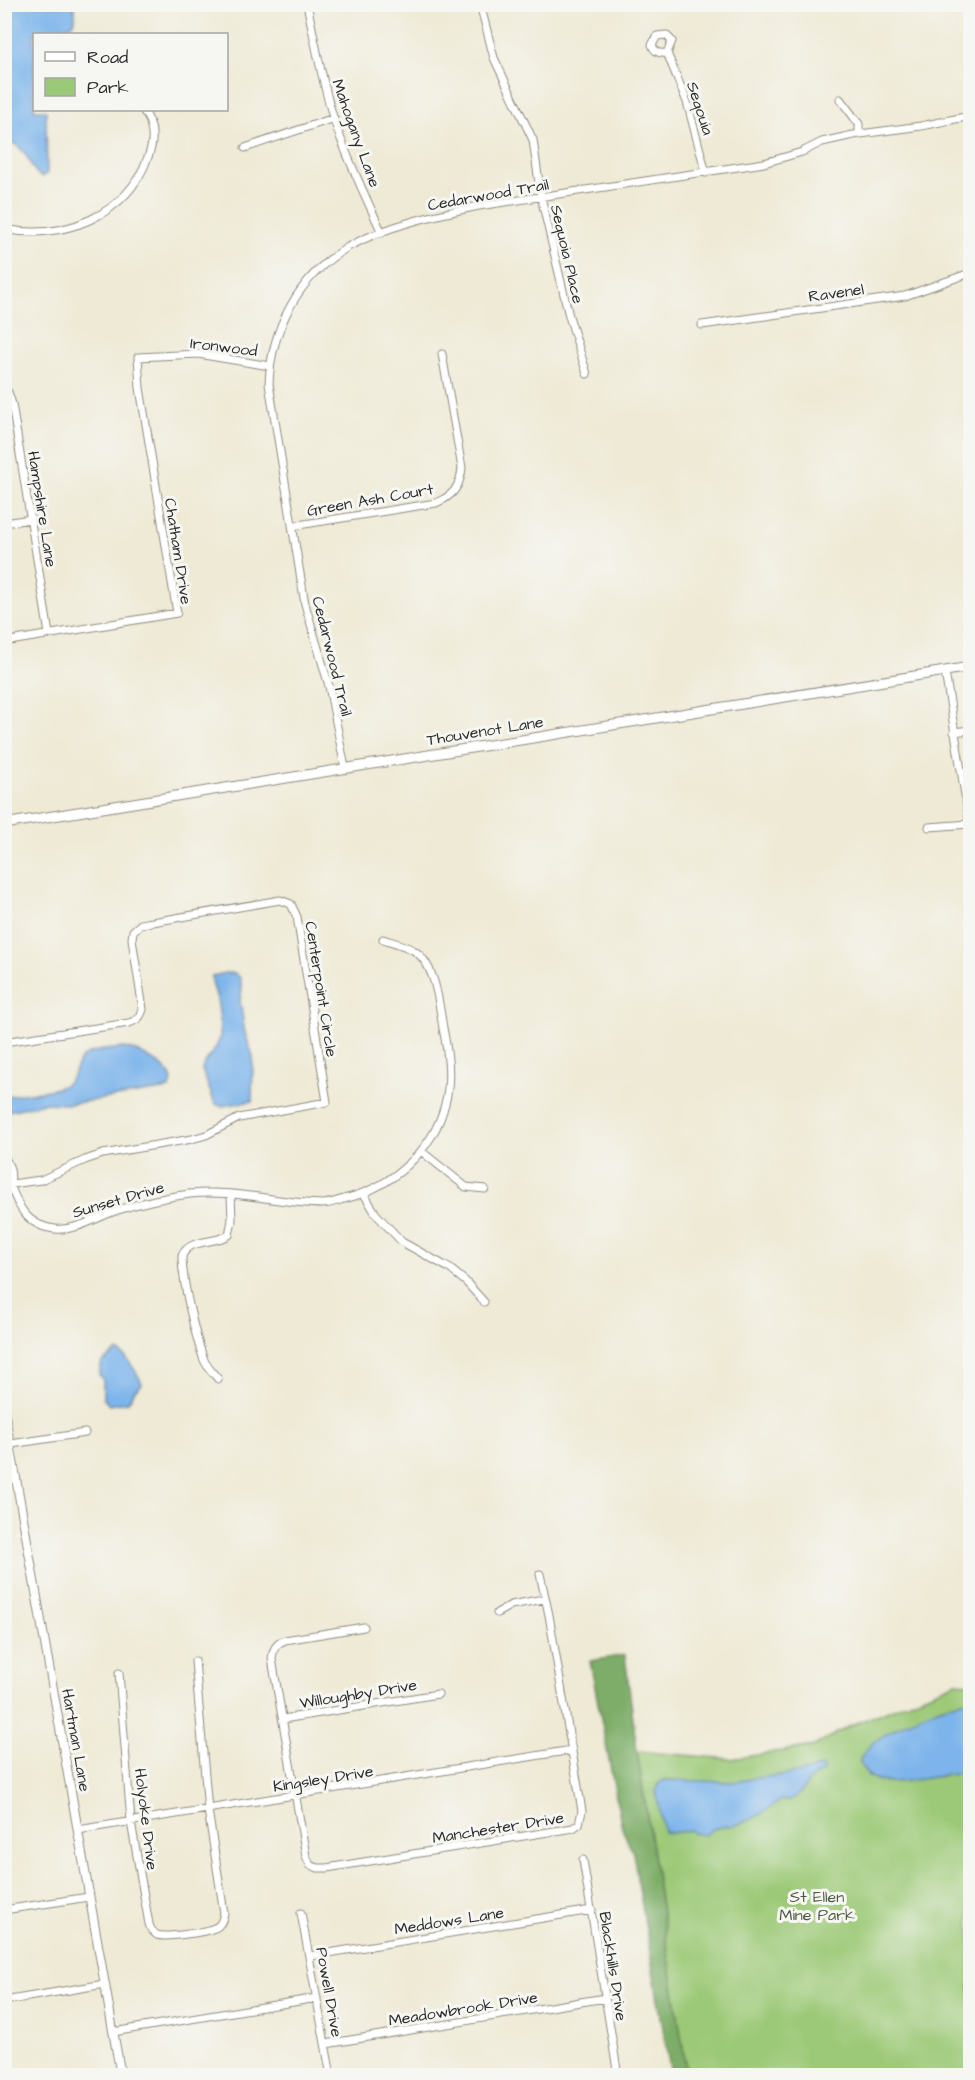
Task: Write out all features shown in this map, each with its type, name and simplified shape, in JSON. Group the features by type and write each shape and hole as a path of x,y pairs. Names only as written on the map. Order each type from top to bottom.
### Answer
{"main road":[{"name":"Thouvenot Lane","path":"4,824 970,667"}],"street":[{"name":"Mahogany Lane","path":"307,4 333,118 360,186 382,233"},
{"name":"Sequoia Place","path":"480,4 494,58 532,140 541,197 569,316 587,374"},
{"name":"Seqouia","path":"667,52 687,102 706,173"},
{"path":"840,99 859,124 859,134"},
{"path":"4,229 32,232 64,229 83,223 117,204 143,172 152,149 153,134 149,119 143,111"},
{"name":"Cedarwood Trail","path":"345,768 329,686 305,604 269,384 274,340 286,312 304,287 327,263 348,247 382,233 441,214 479,206 764,163 802,152 822,142 970,116"},
{"path":"244,148 333,118"},
{"name":"Ravenel","path":"702,325 905,296 970,273"},
{"name":"Ironwood","path":"138,357 198,354 270,366"},
{"name":"Green Ash Court","path":"292,526 436,503 455,492 461,481 462,468 442,354"},
{"name":"Chatham Drive","path":"4,642 177,613 140,388 138,357"},
{"name":"Hampshire Lane","path":"4,390 8,392 12,404 49,634"},
{"path":"4,523 31,519"},
{"path":"930,827 970,825 945,672"},
{"path":"954,732 970,730"},
{"name":"Centerpoint Circle","path":"4,1042 137,1020 143,1008 132,939 133,931 141,924 280,900 291,904 297,917 327,1102 239,1118 206,1135 192,1139 103,1154 41,1180 25,1184 7,1184"},
{"name":"Sunset Drive","path":"7,1184 19,1209 33,1221 54,1229 76,1227 114,1211 153,1200 192,1194 231,1194 324,1204 364,1194 396,1176 430,1139 445,1104 449,1061 437,993 430,969 414,950 383,939"},
{"path":"421,1151 466,1187 485,1189"},
{"path":"4,1156 10,1165 12,1175 7,1184"},
{"path":"218,1379 205,1362 201,1351 182,1256 190,1245 219,1240 229,1235 232,1220 231,1194"},
{"path":"364,1194 376,1214 402,1242 449,1269 466,1282 484,1302"},
{"name":"Hartman Lane","path":"4,1410 121,2076"},
{"path":"11,1444 86,1433"},
{"name":"Manchester Drive","path":"296,1796 306,1856 310,1865 318,1868 570,1829 579,1824 582,1811 540,1574"},
{"path":"497,1612 512,1605 544,1599"},
{"path":"296,1796 272,1659 276,1644 285,1640 364,1627"},
{"path":"195,1661 208,1810"},
{"name":"Holyoke Drive","path":"119,1673 131,1822 150,1928 156,1934 164,1936 215,1928 223,1917 208,1810"},
{"name":"Willoughby Drive","path":"283,1719 438,1694"},
{"name":"Kingsley Drive","path":"78,1830 572,1750"},
{"name":"Blackhills Drive","path":"583,1860 618,2076"},
{"path":"4,1910 89,1897"},
{"name":"Meddows Lane","path":"310,1956 592,1910"},
{"name":"Powell Drive","path":"301,1913 331,2076"},
{"path":"4,2001 105,1984"},
{"path":"113,2032 317,1998"},
{"name":"Meadowbrook Drive","path":"326,2044 605,1998"}],"green space":[{"path":"625,1655 637,1751 687,2075 671,2075 633,1853 622,1828 590,1661"},
{"name":"St Ellen Mine Park","path":"956,1682 970,1683 970,2075 687,2075 637,1751 731,1759 814,1746 850,1726"}],"water":[{"path":"4,5 73,5 75,18 71,25 33,33 33,111 46,111 47,174 41,177 38,175 23,151 5,139"},
{"path":"235,973 240,978 242,988 240,1001 245,1033 253,1056 252,1101 222,1106 215,1104 202,1070 220,1037 219,1013 212,976"},
{"path":"123,1048 144,1055 165,1070 172,1081 169,1089 69,1104 44,1103 5,1110 5,1099 8,1096 45,1091 64,1085 70,1079 79,1061 86,1055 96,1051"},
{"path":"118,1351 132,1366 142,1384 135,1390 128,1402 109,1405 103,1398 103,1380 99,1374 102,1362"},
{"path":"962,1701 970,1701 970,1771 909,1781 888,1782 870,1777 864,1770 860,1761 865,1751 889,1732 921,1715"},
{"path":"820,1767 824,1768 823,1772 814,1776 792,1799 781,1800 761,1814 744,1822 716,1828 705,1835 693,1833 691,1830 664,1832 656,1791 658,1784 664,1780 736,1782 801,1773"}]}
